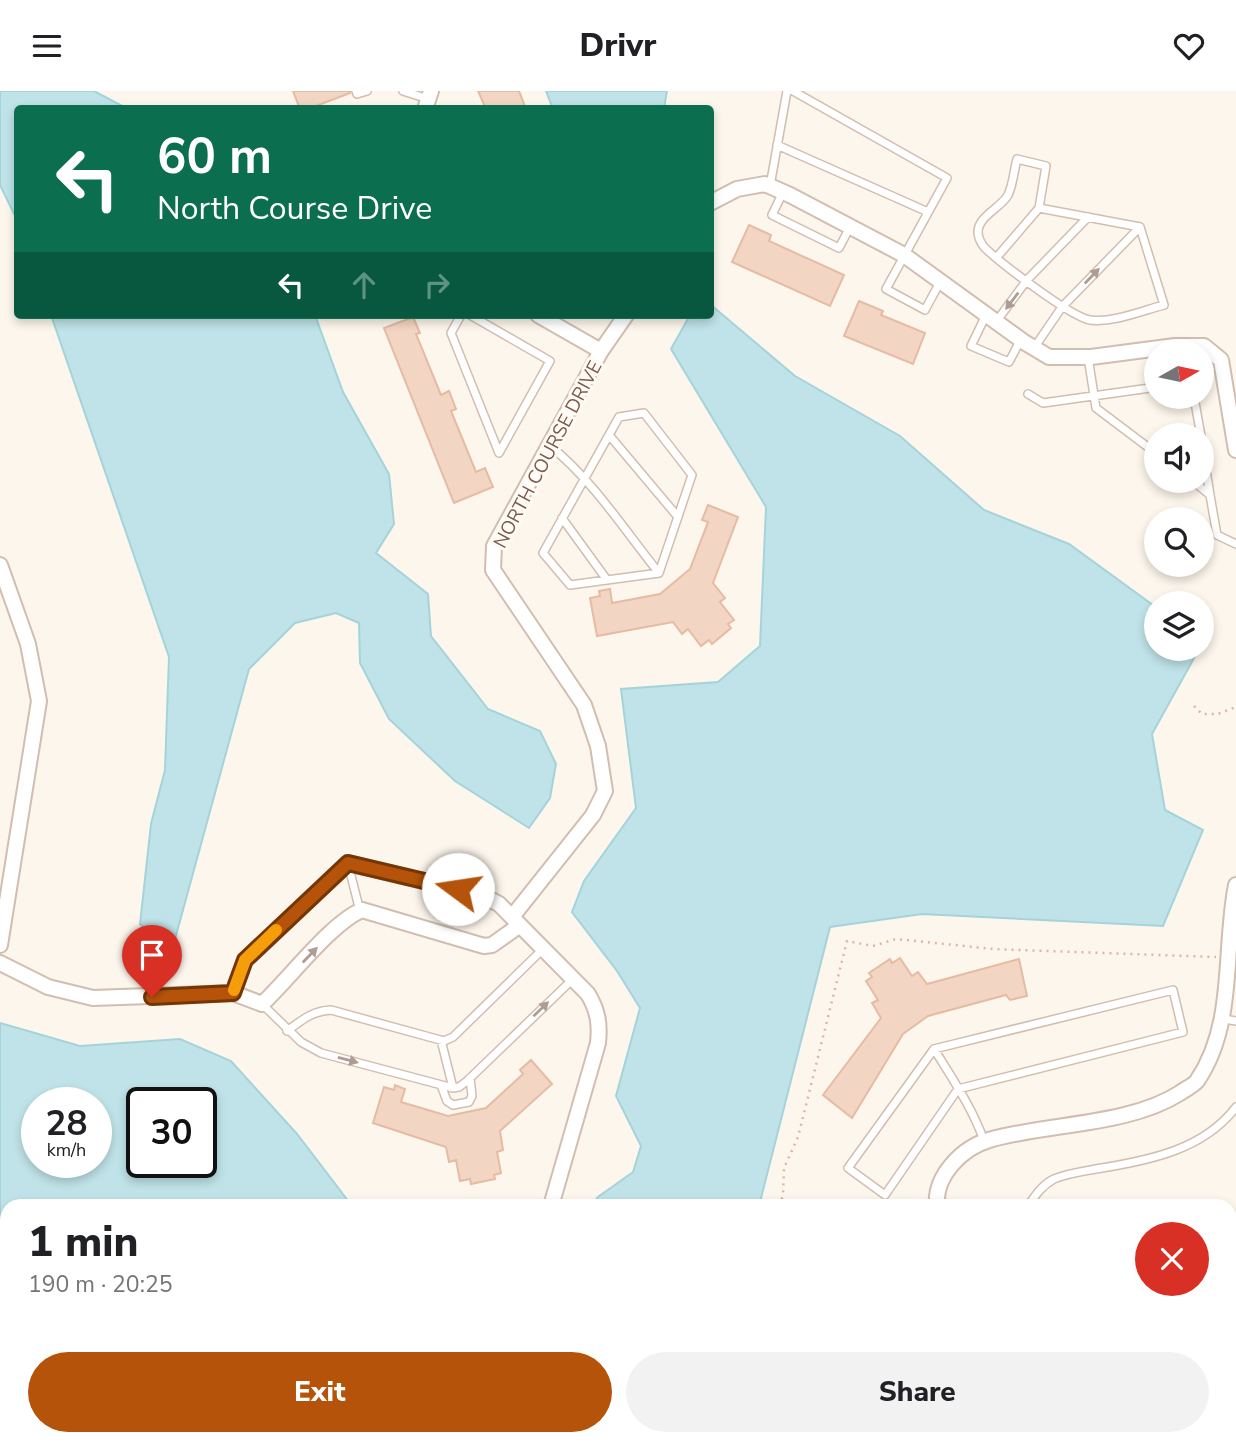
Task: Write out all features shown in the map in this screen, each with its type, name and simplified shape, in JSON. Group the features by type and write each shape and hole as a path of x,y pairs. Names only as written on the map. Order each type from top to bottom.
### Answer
{"street":[{"path":"714,201 737,189 765,184 777,189 904,255 1049,357 1088,357 1175,346 1204,347 1221,360 1236,450"},
{"path":"545,319 601,351"},
{"name":"NORTH COURSE DRIVE","path":"360,911 373,912 484,946 492,945 516,921 593,815 605,791 598,745 584,705 493,570 494,546 601,351 623,319"},
{"path":"0,565 28,644 39,701 0,945"},
{"path":"233,993 245,960 348,863 482,895 499,904 588,994 596,1007 600,1026 598,1043 553,1199"},
{"path":"936,1199 946,1170 971,1148 984,1142 1088,1122 1162,1104 1195,1083 1230,1020 1236,885"},
{"path":"0,963 48,987 93,998 233,993 262,1003 332,932 352,914 360,911"}],"lane":[{"path":"356,91 357,95 367,91"},
{"path":"403,91 428,100"},
{"path":"787,91 778,145 777,189 772,215 839,248 850,227"},
{"path":"793,91 947,177 886,289 925,310 940,282"},
{"path":"778,145 928,212"},
{"path":"997,257 1039,208 1046,166 1017,159 1009,194 980,223 978,231 983,246 997,257 1062,307 1091,320 1114,318 1164,305 1140,227"},
{"path":"1039,208 1140,227"},
{"path":"1021,339 1009,362 971,346 991,318 1088,217"},
{"path":"1034,348 1062,307 1140,227"},
{"path":"459,319 451,333 499,453 550,361 483,319"},
{"path":"1088,357 1096,408 1144,444"},
{"path":"1028,394 1043,403 1144,389"},
{"path":"644,413 692,475 659,573 570,585 543,553 619,417 644,413"},
{"path":"609,435 678,517"},
{"path":"550,446 569,461 659,573"},
{"path":"1208,493 1217,534 1236,544"},
{"path":"562,518 607,580"},
{"path":"348,863 360,911"},
{"path":"287,1031 310,1014 331,1010 441,1040 453,1037 542,950"},
{"path":"262,1003 287,1031 321,1053 441,1085 459,1087 573,978"},
{"path":"1173,991 1184,1032 958,1089 885,1195 848,1168 934,1049 1173,991"},
{"path":"441,1040 453,1087"},
{"path":"934,1049 978,1124 984,1142"},
{"path":"441,1085 447,1101 453,1105 469,1102 472,1096 470,1078"},
{"path":"1033,1199 1041,1188 1054,1179 1150,1160 1179,1150 1229,1116 1236,1107"}],"path":[{"path":"1194,706 1202,714 1228,712 1236,707"},
{"path":"782,1199 784,1168 798,1137 846,941 873,946 896,939 993,949 1219,957"}],"water":[{"path":"0,91 94,91 120,105 14,105 14,214 0,185"},
{"path":"546,91 667,91 665,105 551,105"},
{"path":"714,308 795,376 900,436 984,510 1069,544 1144,599 1144,661 1192,661 1152,734 1165,810 1203,830 1163,926 922,914 830,927 761,1199 596,1199 633,1172 641,1146 616,1096 640,1008 617,971 572,912 584,881 636,808 621,689 718,682 760,646 766,507 671,349 688,319 714,319"},
{"path":"52,319 316,319 343,392 389,474 394,524 376,553 428,594 431,636 488,709 540,731 556,764 550,798 529,828 455,781 389,719 360,663 359,623 336,613 295,623 249,669 172,950 140,924 151,824 165,770 169,657"},
{"path":"0,1023 80,1046 180,1039 231,1061 297,1134 347,1199 0,1199"}],"building":[{"path":"293,91 350,91 318,105 298,105"},
{"path":"478,91 519,91 524,105 484,105"},
{"path":"749,225 771,235 769,241 844,275 830,306 732,262"},
{"path":"859,301 883,311 881,315 925,333 913,364 844,336"},
{"path":"414,319 420,333 416,334 441,395 449,391 456,409 451,411 476,472 485,468 493,487 454,503 384,328"},
{"path":"708,505 738,517 713,583 725,598 720,602 734,620 728,624 731,628 712,644 709,640 701,646 688,629 682,634 673,622 597,636 590,598 600,596 599,591 610,589 612,603 660,594 690,569 708,522 702,520"},
{"path":"900,958 912,976 918,972 927,984 1019,959 1027,996 1010,1000 1006,995 928,1016 903,1034 852,1118 823,1095 881,1018 872,1003 878,1000 866,981 872,977 869,973 890,959 892,963"},
{"path":"531,1060 552,1084 500,1131 503,1150 497,1152 501,1173 494,1175 495,1179 471,1184 470,1179 460,1181 456,1160 449,1162 446,1147 373,1123 384,1087 394,1090 395,1085 405,1089 401,1102 448,1116 486,1108 523,1074 520,1070"}],"slow traffic":[{"path":"234,990 245,960 276,930"}],"route":[{"path":"152,997 233,993 245,960 348,863 458,889"}]}
